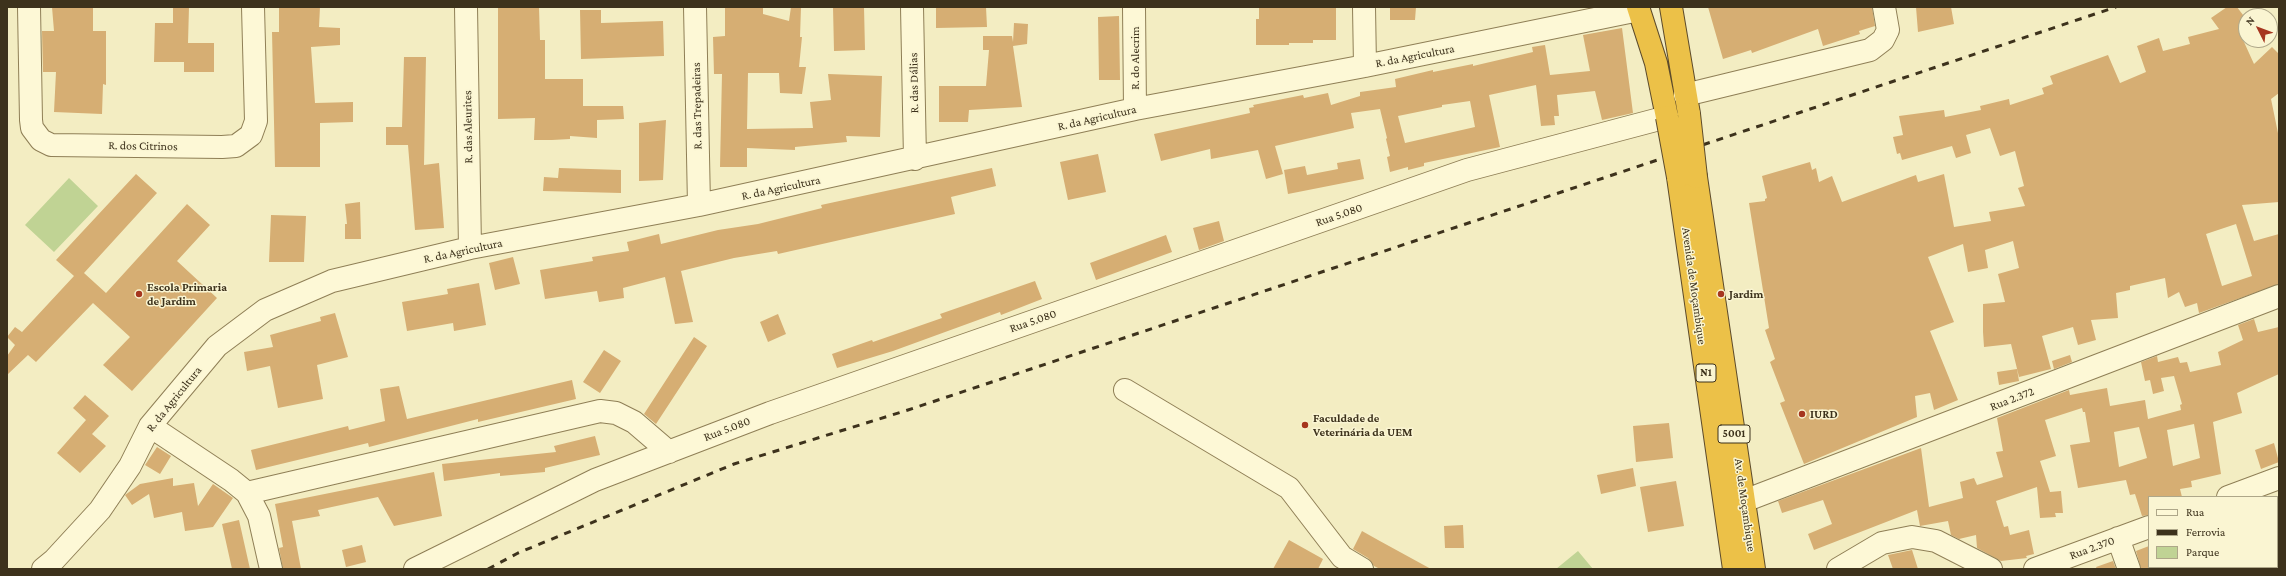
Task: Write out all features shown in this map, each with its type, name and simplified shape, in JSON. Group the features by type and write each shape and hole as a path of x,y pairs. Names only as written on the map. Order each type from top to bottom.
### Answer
{"highway":[{"name":"Avenida de Moçambique","path":"1670,7 1687,104 1687,177 1734,569"},
{"name":"Avenida de Moçambique","path":"1639,9 1656,63 1667,117 1687,177 1714,299"},
{"name":"Av. de Moçambique","path":"1714,299 1754,569"}],"street":[{"name":"R. dos Citrinos","path":"29,7 31,120 32,128 41,140 51,146 222,147 236,146 251,135 256,121 253,7"},
{"name":"R. das Aleurites","path":"466,7 470,248"},
{"name":"R. das Trepadeiras","path":"695,7 699,206"},
{"name":"R. das Dálias","path":"912,7 915,159"},
{"name":"R. do Alecrim","path":"1134,7 1135,109"},
{"path":"1364,7 1364,66"},
{"path":"1687,104 1870,50 1883,40 1888,30 1884,7"},
{"name":"R. da Agricultura","path":"42,569 54,560 100,510 130,466 150,426 217,346 265,310 332,281 470,248 699,206 1135,109 1364,66 1639,9"},
{"name":"Rua 5.080","path":"415,569 595,480 770,412 1467,170 1667,117"},
{"name":"Rua 2.372","path":"1744,500 2279,296"},
{"path":"1125,390 1289,488 1342,557 1362,569"},
{"path":"247,494 600,411 616,413 634,422 669,452"},
{"path":"150,426 231,480 247,494 259,516 271,569"},
{"path":"2231,496 2279,478"},
{"name":"Rua 2.370","path":"2035,569 2148,526"},
{"path":"1838,569 1882,543 1912,537 1936,541 1991,569"},
{"path":"2118,538 2128,569"}],"green space":[{"path":"69,178 98,206 54,252 25,225"},
{"path":"1578,551 1593,569 1556,569"}],"building":[{"path":"52,7 93,7 93,31 106,31 106,85 103,84 102,114 54,112 56,72 43,72 42,31 54,31"},
{"path":"173,7 189,7 188,43 214,43 214,72 184,72 184,62 154,62 155,23 173,23"},
{"path":"279,7 320,7 319,27 340,28 340,45 311,47 315,103 353,102 353,122 320,123 320,167 275,167 272,32 279,32"},
{"path":"498,7 539,7 540,40 545,40 545,79 583,79 583,106 623,106 624,119 597,120 597,138 570,136 570,139 534,140 535,118 498,119"},
{"path":"725,7 763,7 763,14 789,21 791,7 801,7 800,37 802,37 799,67 806,67 802,94 780,93 779,73 748,73 747,129 813,128 810,102 831,100 828,74 882,76 880,137 846,136 847,142 795,147 795,150 747,148 747,167 720,167 722,74 714,74 713,37 725,36"},
{"path":"833,7 864,7 865,50 834,51"},
{"path":"936,7 986,7 987,27 936,28"},
{"path":"1259,7 1336,7 1336,40 1313,40 1313,43 1289,43 1289,45 1256,45 1256,19 1259,19"},
{"path":"1390,7 1416,7 1415,20 1390,20"},
{"path":"1708,7 1872,7 1875,26 1859,31 1860,34 1823,46 1818,29 1752,53 1751,50 1723,59"},
{"path":"1916,7 1951,7 1954,24 1918,32"},
{"path":"2227,7 2237,7 2238,48 2247,48 2254,64 2271,48 2273,48 2279,54 2279,93 2271,99 2279,138 2279,202 2242,205 2254,241 2279,234 2279,284 2199,313 2197,303 2185,307 2179,292 2168,298 2165,278 2130,286 2130,290 2116,293 2118,318 2091,320 2096,340 2078,345 2073,327 2042,336 2051,369 2019,377 2011,344 1984,347 1983,332 1983,304 2005,302 1998,274 2019,268 2013,241 1985,250 1988,268 1968,272 1963,244 1928,257 1954,322 1930,331 1958,400 1934,410 1930,393 1915,396 1917,417 1804,464 1780,403 1785,401 1770,362 1775,359 1765,330 1769,328 1749,203 1765,201 1767,198 1762,176 1810,162 1812,170 1816,168 1819,182 1832,176 1842,202 1916,175 1918,182 1944,174 1954,227 1991,221 1989,212 2025,206 2018,188 2024,186 2015,151 2000,156 1990,128 1966,135 1971,153 1956,158 1952,146 1902,160 1900,153 1897,154 1893,137 1903,135 1899,116 1944,110 1945,117 1981,110 1980,106 2009,99 2010,105 2044,94 2042,88 2053,84 2050,76 2108,55 2120,83 2146,72 2137,46 2159,38 2163,51 2190,44 2188,37 2219,29 2211,18","holes":["2236,224 2252,276 2222,286 2206,234"]},
{"path":"580,10 601,10 601,23 663,21 664,56 581,59"},
{"path":"1119,16 1120,80 1099,80 1098,17"},
{"path":"1014,23 1028,24 1027,44 1013,46 1022,107 969,110 968,122 939,122 939,86 986,86 989,50 983,50 983,36 1012,36 1013,42"},
{"path":"1622,28 1633,113 1602,120 1595,91 1557,95 1559,116 1554,116 1555,125 1541,126 1536,85 1489,95 1500,147 1424,163 1424,166 1408,170 1408,167 1390,172 1387,157 1390,156 1380,109 1351,113 1354,128 1275,146 1283,174 1266,179 1258,150 1211,159 1210,149 1161,161 1154,134 1250,113 1249,108 1254,107 1253,105 1303,95 1304,98 1328,93 1331,105 1360,96 1360,92 1396,87 1395,79 1433,70 1433,72 1473,64 1473,66 1533,52 1532,47 1545,45 1550,75 1590,71 1583,35","holes":["1470,101 1475,127 1405,143 1398,116 1442,107 1442,105"]},
{"path":"404,57 426,57 424,165 439,163 444,228 415,230 408,145 386,145 386,127 402,127"},
{"path":"666,120 663,180 639,181 639,123"},
{"path":"1098,154 1106,192 1068,200 1060,162"},
{"path":"1360,159 1364,179 1288,194 1284,170 1305,166 1307,175 1338,169 1337,163"},
{"path":"559,168 621,170 621,193 543,191 544,177 558,178"},
{"path":"992,168 996,186 951,197 955,214 778,254 777,251 734,258 681,271 693,322 675,324 665,277 623,288 624,298 599,302 597,291 545,299 540,270 593,261 592,257 629,251 627,242 659,234 661,244 718,230 758,224 822,208 821,205"},
{"path":"136,174 157,193 84,273 106,293 187,204 210,225 177,261 217,298 132,391 103,365 130,337 93,303 36,362 28,355 7,375 7,356 15,345 7,337 15,327 22,332 74,276 56,260"},
{"path":"360,202 361,239 345,239 345,224 347,224 345,204"},
{"path":"271,215 306,216 304,262 269,262"},
{"path":"1219,221 1224,241 1199,250 1193,228"},
{"path":"1166,235 1172,252 1096,280 1090,263"},
{"path":"513,257 520,284 495,290 489,263"},
{"path":"1035,281 1042,299 1001,315 1000,312 893,351 837,368 832,354 872,340 873,342 942,318 940,314"},
{"path":"479,283 486,325 454,331 453,323 407,331 402,302 448,294 447,289"},
{"path":"335,313 348,357 317,365 323,399 278,408 270,366 247,371 244,352 273,347 270,335 321,321 320,317"},
{"path":"778,314 786,334 768,342 760,322"},
{"path":"2254,319 2258,332 2279,327 2279,374 2237,393 2242,413 2213,422 2221,474 2191,481 2192,487 2180,489 2182,496 2148,496 2148,515 2142,516 2135,494 2130,495 2126,480 2078,488 2070,445 2090,442 2085,412 2083,412 2082,408 2045,420 2056,456 2040,461 2050,492 2061,491 2063,513 2055,513 2056,517 2040,518 2037,487 1996,501 2004,527 2008,526 2010,535 2029,530 2034,554 2026,556 2027,558 2001,561 1977,548 1976,535 1959,539 1951,535 1948,521 1920,526 1917,510 1814,550 1808,534 1832,524 1823,500 1782,513 1778,501 1921,448 1929,507 1963,498 1960,482 1974,478 1977,485 2003,477 1996,452 2003,451 1997,418 2069,390 2070,395 2107,388 2110,406 2145,400 2148,419 2181,410 2180,405 2182,404 2174,376 2161,378 2164,391 2153,394 2150,380 2145,381 2141,362 2157,356 2158,362 2178,357 2180,363 2187,362 2190,372 2221,365 2218,352 2243,340 2238,325","holes":["2194,424 2200,458 2173,466 2167,430","2139,427 2147,458 2119,467 2114,432"]},
{"path":"694,337 707,346 656,424 644,414"},
{"path":"604,350 621,361 600,393 583,382"},
{"path":"2070,355 2072,362 2054,369 2052,361"},
{"path":"2017,369 2019,381 1999,385 1997,372"},
{"path":"572,380 576,399 478,422 478,419 369,447 368,443 256,470 251,450 348,426 349,430 385,421 380,389 399,386 407,419"},
{"path":"85,395 109,416 92,434 106,446 80,473 57,453 86,420 73,408"},
{"path":"1669,423 1673,458 1636,462 1633,426"},
{"path":"595,436 600,455 545,468 545,472 500,476 500,473 444,481 442,464 556,452 554,446"},
{"path":"2274,443 2279,462 2261,469 2255,450"},
{"path":"157,447 171,456 160,474 145,465"},
{"path":"1633,468 1636,486 1601,494 1597,475"},
{"path":"434,472 442,516 394,526 378,497 318,510 320,516 292,521 301,569 283,569 279,548 283,547 275,504"},
{"path":"173,478 173,486 194,483 198,506 213,484 233,498 213,527 185,531 182,512 154,518 149,494 132,505 125,495 140,484"},
{"path":"1676,481 1684,526 1648,532 1640,487"},
{"path":"239,520 250,569 232,569 222,524"},
{"path":"1463,525 1464,548 1445,548 1444,526"},
{"path":"1362,531 1431,569 1380,569 1374,566 1368,558 1353,549"},
{"path":"1289,540 1323,559 1318,569 1273,569"},
{"path":"362,545 366,562 346,567 342,550"},
{"path":"2148,546 2149,569 2141,569 2136,551"},
{"path":"1912,550 1918,569 1893,569 1888,555"},
{"path":"2113,561 2116,569 2097,569 2096,567"}],"railway":[{"path":"488,569 518,553 734,464 908,410 2116,7"}],"place":[{"name":"Escola Primaria de Jardim","path":"139,294"},
{"name":"Jardim","path":"1721,294"},
{"name":"IURD","path":"1802,414"},
{"name":"Faculdade de Veterinária da UEM","path":"1305,425"}]}
